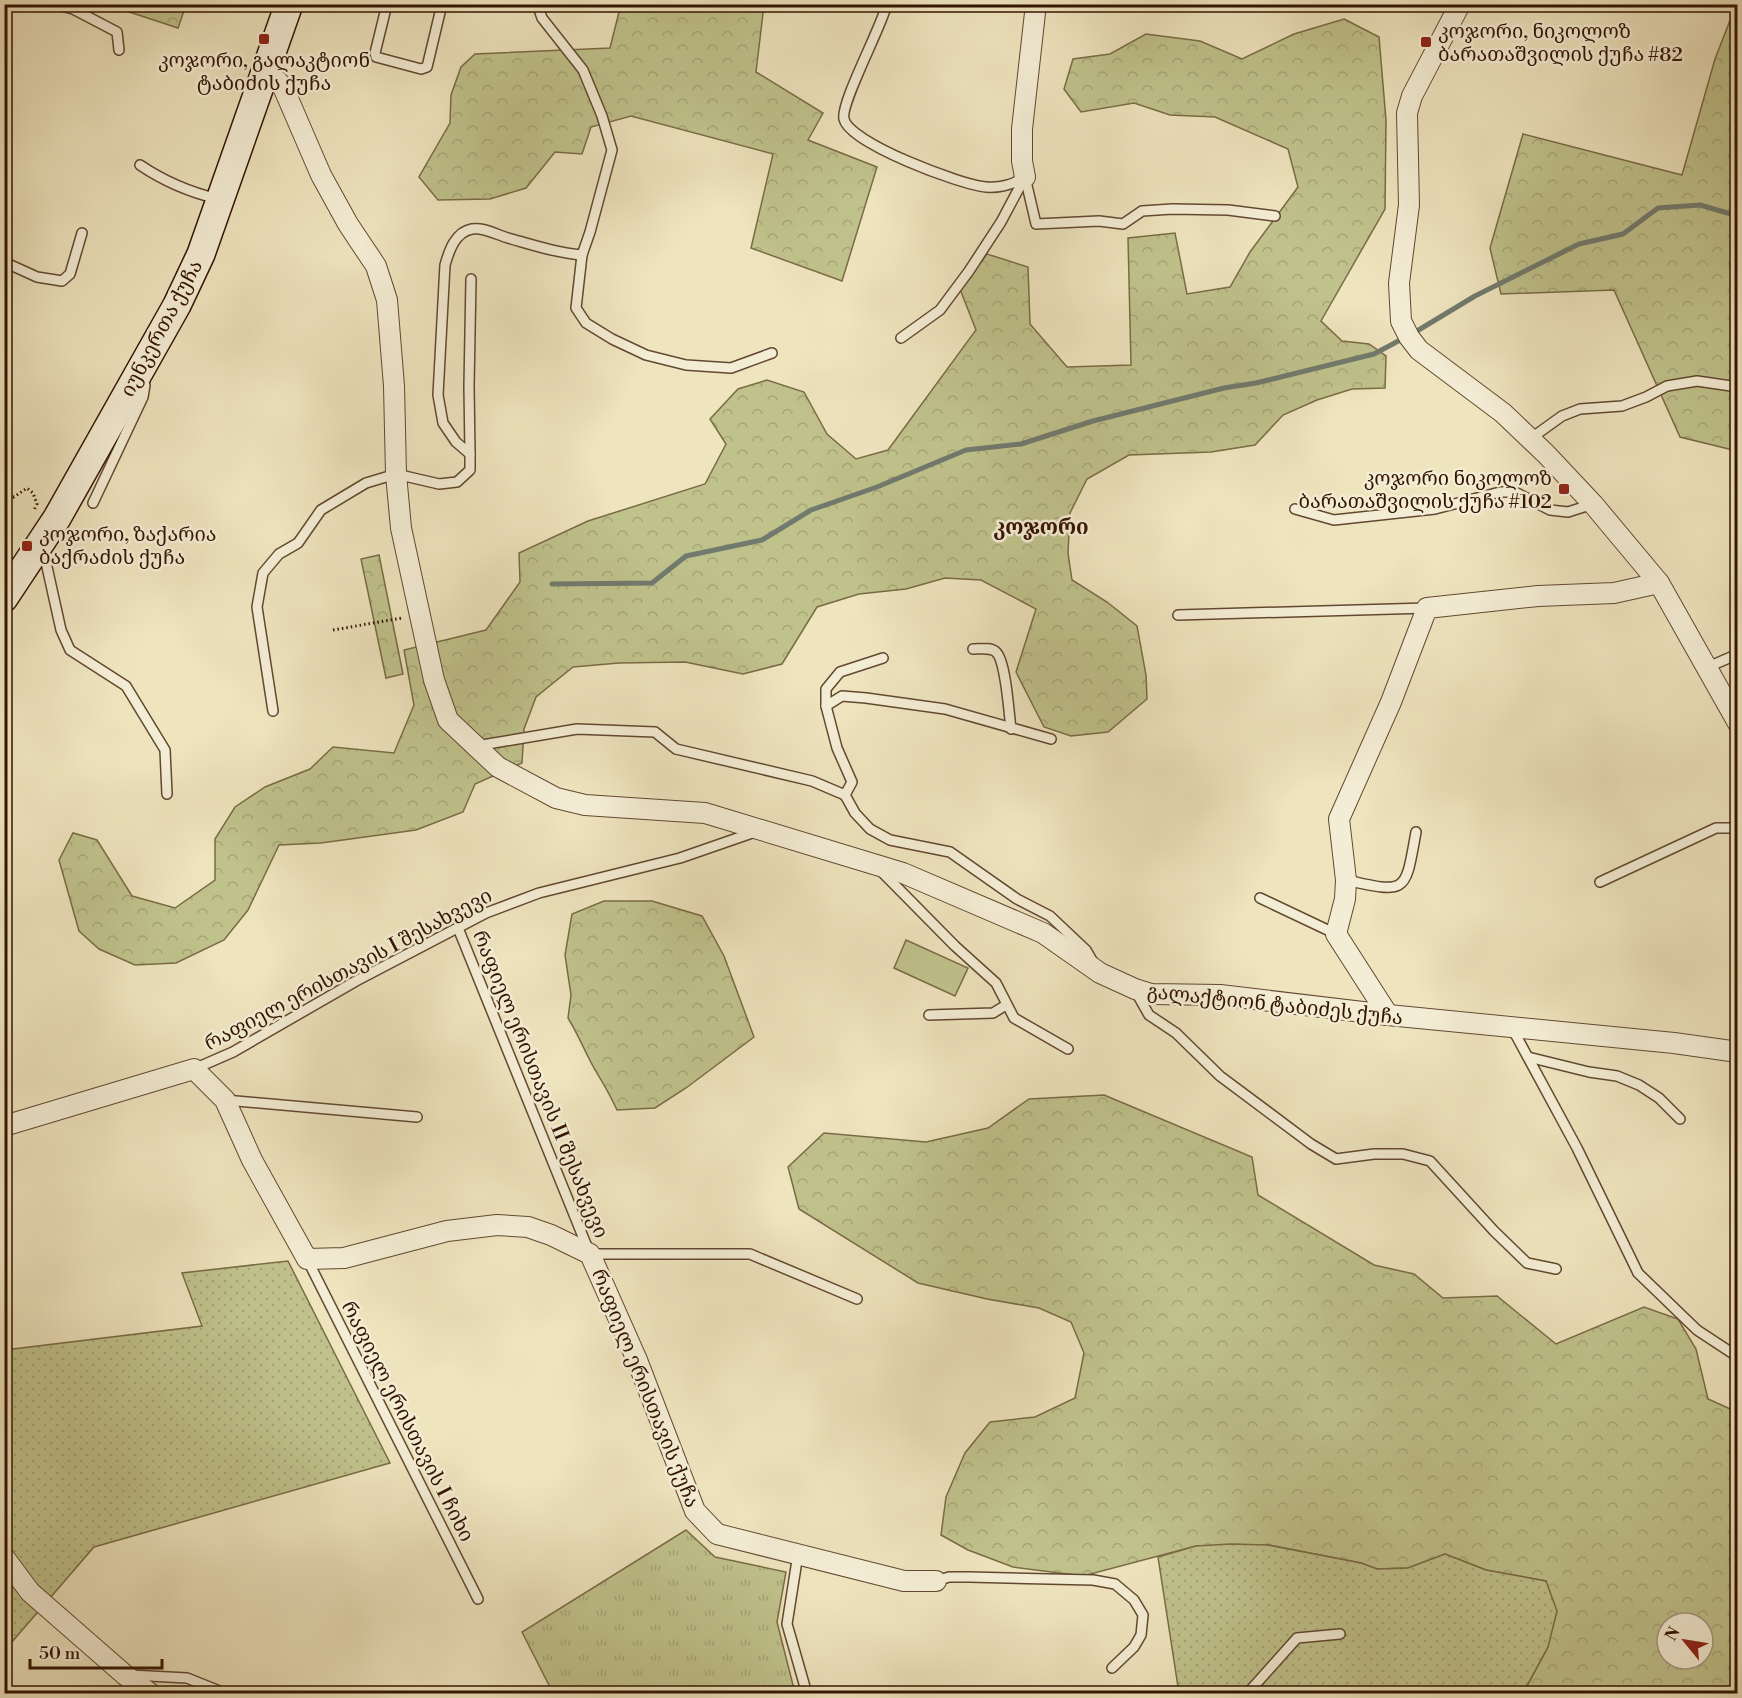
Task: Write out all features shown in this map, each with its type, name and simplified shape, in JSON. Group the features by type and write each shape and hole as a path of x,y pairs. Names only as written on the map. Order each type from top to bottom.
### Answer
{"main road":[{"name":"იუნკერთა ქუჩა","path":"4,598 42,543 177,305 201,254 289,4"}],"street":[{"path":"1025,177 1022,161 1022,129 1036,4"},
{"path":"1460,4 1412,96 1407,113 1409,205 1399,283 1401,321 1408,337 1419,350 1503,413 1593,504 1659,583 1708,666 1737,723"},
{"name":"გალაქტიონ ტაბიძეს ქუჩა","path":"267,70 283,87 321,175 348,224 376,267 387,300 394,386 400,528 434,680 448,720 498,767 555,798 585,805 705,813 903,873 1043,933 1100,973 1151,994 1220,995 1388,1015 1674,1043 1737,1052"},
{"path":"1388,1015 1336,934 1345,899 1346,880 1339,819 1392,702 1427,608 1538,596 1614,593 1659,583"},
{"path":"4,1126 194,1069 225,1100 252,1160 307,1259"},
{"name":"რაფიელ ერისთავის ქუჩა","path":"307,1259 344,1258 447,1231 497,1225 528,1227 551,1235 590,1254 637,1360 695,1511 717,1534 904,1581 936,1581"},
{"path":"4,1557 30,1592 125,1675 151,1694"}],"lane":[{"path":"53,4 73,9 117,32 119,50"},
{"path":"387,4 376,57 421,69 427,68 442,4"},
{"path":"537,4 542,18 583,70 602,116 612,150 582,255 576,308 586,323 612,339 646,355 686,365 731,368 772,353"},
{"path":"887,4 883,21 849,95 843,117 847,127 863,140 932,172 974,184 985,187 1011,185 1025,177"},
{"path":"140,165 157,177 192,193 221,199"},
{"path":"1025,177 1036,224 1099,220 1123,224 1142,211 1172,209 1228,210 1275,216"},
{"path":"901,338 940,310 1001,222 1025,177"},
{"path":"470,454 456,442 443,423 438,395 445,265 449,249 459,237 471,229 488,231 560,254 582,255"},
{"path":"4,262 37,277 62,281 70,274 82,233"},
{"path":"273,711 258,607 263,573 279,554 298,543 321,510 366,483 396,474 439,484 457,482 470,470 471,279"},
{"path":"93,503 143,397 145,385 136,378"},
{"path":"1530,439 1562,416 1580,409 1622,406 1667,386 1697,381 1737,387"},
{"path":"1295,510 1334,520 1435,509 1500,492 1515,492 1550,510 1568,512 1593,504"},
{"path":"42,543 65,640 70,650 126,686 165,750 167,794"},
{"path":"1178,615 1427,608"},
{"path":"973,649 989,649 997,653 1005,679 1011,729"},
{"path":"1708,666 1737,654"},
{"path":"845,795 852,782 837,748 826,706 826,689 840,672 883,658"},
{"path":"826,706 842,696 945,709 1051,739"},
{"path":"474,746 577,729 655,732 676,749 812,781 845,795 855,813 870,829 890,840 950,852 1017,898 1050,916 1086,950 1100,973"},
{"path":"1600,882 1716,828 1737,828"},
{"name":"რაფიელ ერისთავის I შესახვევი","path":"194,1069 233,1052 356,981 486,914 539,893 680,858 760,830"},
{"path":"1346,880 1386,889 1398,886 1406,880 1416,832"},
{"path":"876,866 955,946 996,983 1014,1018 1068,1049"},
{"path":"1260,898 1336,934"},
{"name":"რაფიელ ერისთავის II შესახვევი","path":"458,928 590,1254"},
{"path":"1135,989 1149,1015 1176,1033 1220,1076 1311,1144 1336,1159 1374,1154 1403,1154 1430,1161 1494,1231 1527,1263 1556,1269"},
{"path":"929,1015 993,1013 1006,1005"},
{"path":"1512,1028 1577,1148 1638,1273 1697,1330 1737,1357"},
{"path":"1528,1057 1628,1080 1659,1098 1680,1119"},
{"path":"225,1100 417,1117"},
{"path":"590,1254 750,1254 858,1299"},
{"name":"რაფიელ ერისთავის I ჩიხი","path":"307,1259 478,1599"},
{"path":"798,1554 787,1624 807,1694"},
{"path":"936,1581 949,1577 969,1576 1093,1580 1115,1584 1134,1600 1143,1615 1141,1635 1134,1647 1112,1668"},
{"path":"1247,1694 1297,1638 1340,1635"},
{"path":"125,1675 187,1678 227,1694"}],"path":[{"path":"4,495 14,497 27,488 33,493 37,504 33,512"},
{"path":"333,630 420,615"}],"green space":[{"path":"621,4 764,5 756,72 823,113 808,140 877,167 842,281 751,248 773,154 631,116 591,127 582,154 555,152 526,188 490,199 438,200 419,177 450,123 451,95 461,67 475,54 610,48"},
{"path":"108,5 186,5 178,28"},
{"path":"1736,5 1737,451 1680,437 1614,290 1501,294 1490,248 1523,134 1682,175 1715,59"},
{"path":"1344,19 1379,37 1386,120 1385,209 1321,321 1342,341 1369,344 1386,356 1385,388 1352,389 1317,400 1283,415 1255,445 1211,452 1129,455 1087,479 1070,513 1068,553 1072,580 1107,602 1137,626 1146,675 1147,699 1108,732 1071,736 1044,727 1016,672 1036,609 981,580 945,578 906,589 859,594 817,607 782,664 743,674 685,662 619,663 573,667 536,697 524,729 522,763 475,784 463,812 416,830 321,843 279,845 248,910 224,940 176,963 135,965 99,949 79,931 59,860 73,833 97,840 132,896 175,908 215,880 215,839 235,807 265,787 310,769 333,747 394,753 414,705 404,650 486,630 520,582 519,553 588,521 705,484 726,444 710,419 738,389 767,380 804,392 827,434 856,459 888,450 976,330 960,289 987,254 1028,267 1030,324 1067,367 1131,365 1128,238 1175,233 1187,294 1230,287 1250,252 1298,187 1288,149 1215,117 1170,115 1134,103 1081,112 1064,89 1073,59 1110,54 1146,34 1200,41 1242,59 1294,34"},
{"path":"379,555 403,674 386,678 361,559"},
{"path":"604,901 652,901 702,916 724,956 754,1037 686,1088 655,1108 617,1110 568,1018 571,995 565,955 572,914"},
{"path":"906,940 968,968 955,996 894,968"},
{"path":"1104,1095 1252,1157 1258,1195 1374,1265 1414,1274 1443,1298 1497,1296 1556,1344 1644,1307 1678,1319 1696,1349 1708,1399 1737,1412 1737,1693 1523,1693 1548,1647 1546,1581 1486,1570 1445,1554 1408,1568 1377,1569 1361,1563 1268,1545 1196,1546 1083,1576 1013,1567 968,1550 941,1535 946,1497 965,1453 990,1422 1035,1417 1075,1398 1084,1353 1071,1322 1039,1308 918,1283 799,1209 788,1167 824,1133 926,1142 988,1128 1029,1099"},
{"path":"288,1261 390,1463 94,1547 5,1650 5,1350 202,1326 182,1273"},
{"path":"686,1530 715,1557 786,1572 777,1622 795,1693 553,1693 522,1632"},
{"path":"1268,1545 1361,1563 1377,1569 1408,1568 1445,1554 1486,1570 1546,1581 1557,1611 1548,1647 1523,1693 1179,1693 1158,1557 1196,1546"}],"waterway":[{"path":"1412,334 1475,296 1579,244 1623,234 1658,208 1700,205 1738,216"},
{"path":"552,584 652,583 686,556 762,540 811,510 877,487 966,450 1021,444 1093,421 1374,354 1404,338"}],"place":[{"name":"კოჯორი, გალაკტიონ ტაბიძის ქუჩა","path":"264,39"},
{"name":"კოჯორი, ნიკოლოზ ბარათაშვილის ქუჩა #82","path":"1426,42"},
{"name":"კოჯორი ნიკოლოზ ბარათაშვილის ქუჩა #102","path":"1564,489"},
{"name":"კოჯორი, ზაქარია ბაქრაძის ქუჩა","path":"27,546"}],"district":[{"name":"კოჯორი","path":"1041,527"}]}
